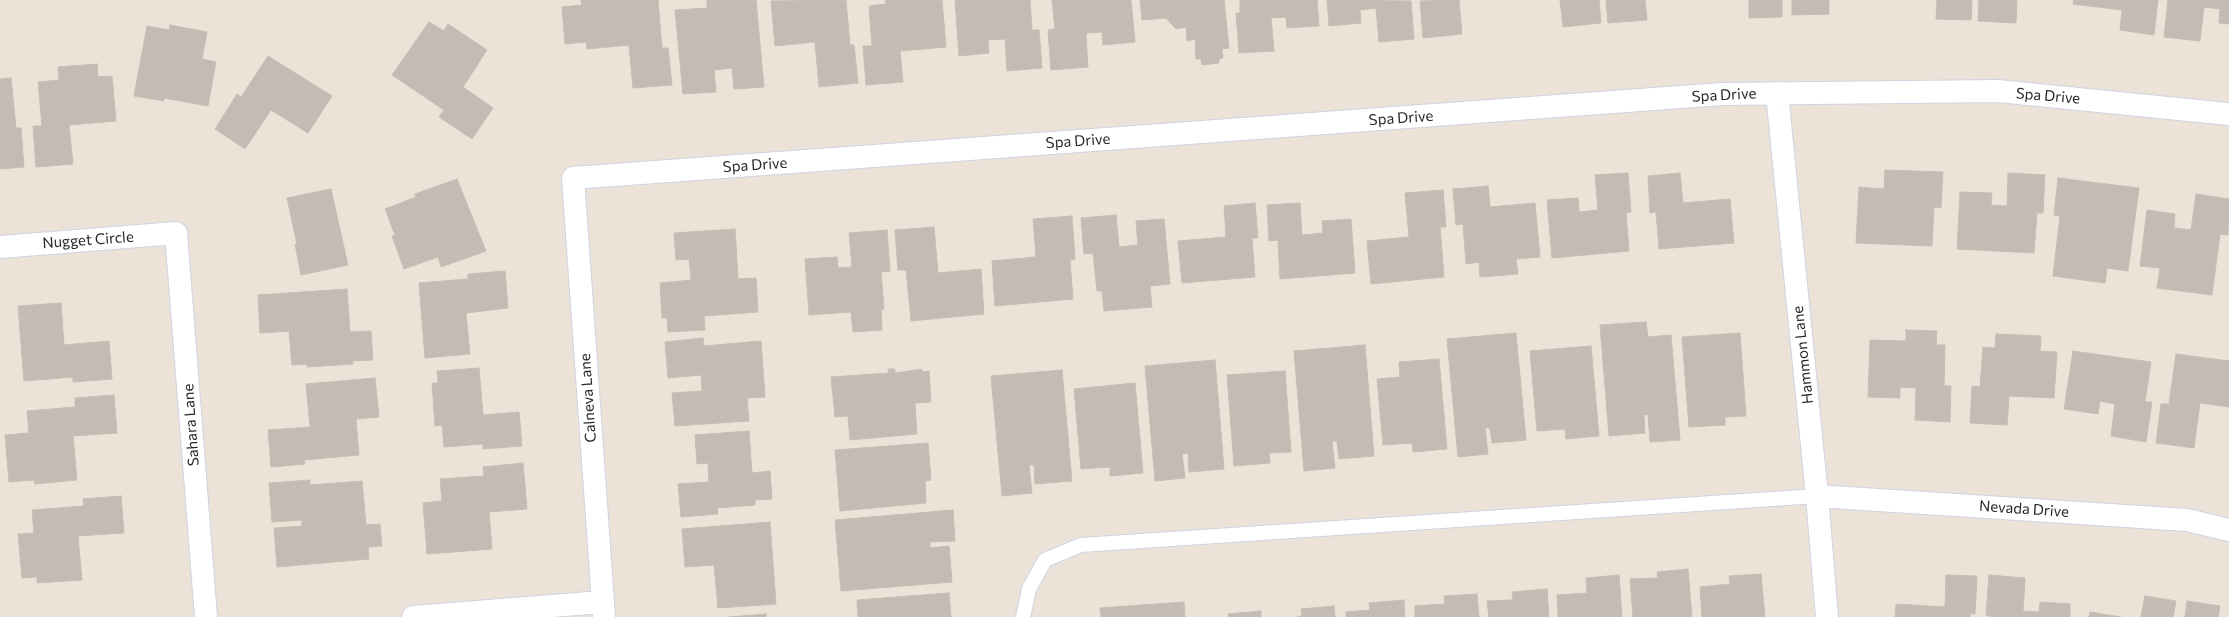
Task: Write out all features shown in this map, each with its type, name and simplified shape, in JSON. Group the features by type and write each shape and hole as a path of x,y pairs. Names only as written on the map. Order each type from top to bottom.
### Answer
{"street":[{"name":"Spa Drive","path":"573,178 1706,95 1998,91 2229,114"},
{"name":"Hammon Lane","path":"1777,93 1817,496 1827,617"},
{"name":"Calneva Lane","path":"573,178 603,610"},
{"name":"Nugget Circle","path":"0,247 176,233"},
{"name":"Sahara Lane","path":"176,233 206,617"},
{"name":"Nevada Drive","path":"1817,496 2187,520 2229,530"},
{"path":"413,617 603,610"}],"lane":[{"path":"1023,617 1029,589 1045,560 1081,546 1817,496"}],"building":[{"path":"581,0 658,0 662,48 668,48 672,85 633,88 629,45 587,49 586,42 565,44 562,7 582,5"},
{"path":"707,0 756,0 764,87 734,89 732,68 714,70 716,92 683,94 675,10 707,8"},
{"path":"846,0 850,45 854,45 858,83 819,87 815,42 775,46 771,1"},
{"path":"885,0 942,0 946,47 900,51 903,82 866,85 863,46 872,46 869,6 886,4"},
{"path":"955,0 1030,0 1032,30 1039,30 1042,68 1007,71 1005,39 988,40 989,53 959,56"},
{"path":"1052,0 1131,0 1135,42 1103,45 1102,32 1086,33 1088,67 1051,70 1048,30 1055,29"},
{"path":"1140,0 1224,0 1229,48 1222,49 1223,58 1219,59 1219,63 1202,65 1201,59 1196,59 1195,39 1187,41 1186,27 1176,29 1166,18 1142,20"},
{"path":"1240,0 1317,0 1319,26 1287,28 1286,17 1271,18 1274,51 1239,53 1236,13 1240,13"},
{"path":"1327,0 1411,1 1414,39 1379,42 1376,8 1360,10 1361,23 1329,26"},
{"path":"1459,0 1462,34 1423,38 1420,1"},
{"path":"1560,0 1599,0 1601,23 1563,27"},
{"path":"1606,0 1645,0 1647,20 1608,23"},
{"path":"1749,0 1782,0 1782,17 1749,18"},
{"path":"1792,0 1829,0 1829,14 1792,15"},
{"path":"1937,0 1972,0 1971,20 1936,19"},
{"path":"1979,0 2017,0 2016,23 1978,21"},
{"path":"2074,0 2158,0 2154,35 2120,30 2122,10 2073,4"},
{"path":"2168,0 2229,0 2229,24 2219,23 2220,9 2204,7 2200,41 2164,37"},
{"path":"429,22 444,31 448,24 487,50 463,87 493,108 472,139 439,117 444,110 392,75"},
{"path":"170,25 207,32 202,59 216,62 208,106 164,98 164,101 134,96 147,26 169,30"},
{"path":"268,56 332,96 308,133 271,110 245,149 215,129 237,94 241,97"},
{"path":"97,64 98,77 112,76 116,121 69,125 73,164 36,167 33,126 42,126 38,82 59,80 58,67"},
{"path":"11,78 16,128 21,128 24,167 0,169 0,79"},
{"path":"1885,170 1943,172 1941,208 1934,207 1932,246 1856,243 1859,187 1884,189"},
{"path":"1628,173 1631,212 1626,213 1629,251 1552,258 1547,200 1578,198 1579,212 1598,210 1595,175"},
{"path":"1680,173 1683,203 1730,199 1734,243 1659,249 1656,212 1650,213 1648,176"},
{"path":"2008,173 2045,175 2043,213 2037,213 2034,253 1957,249 1960,192 1992,193 1991,205 2007,206"},
{"path":"2058,178 2139,188 2128,271 2107,268 2105,283 2053,276 2060,216 2054,215"},
{"path":"457,179 486,251 441,267 438,257 404,269 392,236 395,235 385,209 416,197 415,194"},
{"path":"1488,186 1490,207 1535,203 1540,257 1516,259 1518,274 1480,277 1479,262 1466,264 1463,224 1456,225 1453,189"},
{"path":"331,189 348,265 301,275 295,244 297,244 287,198"},
{"path":"1443,190 1446,227 1440,227 1444,277 1371,284 1367,241 1409,237 1405,193"},
{"path":"2196,194 2229,199 2228,235 2220,234 2212,295 2157,288 2160,268 2140,266 2147,210 2175,214 2174,228 2191,230"},
{"path":"1255,203 1258,238 1252,238 1255,277 1182,283 1178,241 1226,237 1224,206"},
{"path":"1300,203 1302,235 1323,233 1322,221 1351,219 1355,273 1280,279 1278,240 1269,241 1267,205"},
{"path":"1116,215 1119,247 1138,245 1136,221 1164,219 1170,284 1150,286 1152,307 1104,311 1102,291 1097,291 1093,253 1084,254 1081,218"},
{"path":"1072,216 1075,259 1070,260 1073,299 995,306 992,261 1036,257 1033,219"},
{"path":"934,227 938,273 981,269 984,314 911,321 906,270 898,270 895,230"},
{"path":"735,229 738,279 756,278 758,312 704,316 705,330 668,332 667,318 662,318 660,283 691,280 689,259 676,260 674,233"},
{"path":"887,230 890,271 881,272 884,309 881,310 882,330 853,332 851,312 809,315 805,259 837,257 838,268 852,267 849,233"},
{"path":"505,271 508,308 466,313 470,354 425,358 419,283 468,279 468,274"},
{"path":"347,289 350,332 371,331 373,360 352,361 353,364 307,367 307,364 292,365 289,331 260,333 258,295"},
{"path":"61,303 64,345 109,341 112,379 73,382 73,377 24,381 18,306"},
{"path":"1646,322 1648,337 1671,335 1680,440 1650,442 1648,414 1644,415 1645,433 1609,436 1600,325"},
{"path":"1906,330 1937,331 1936,345 1945,345 1944,386 1951,386 1950,422 1915,420 1916,388 1900,387 1900,398 1868,397 1870,340 1906,341"},
{"path":"1516,333 1526,440 1492,443 1490,428 1485,428 1488,454 1458,457 1447,339"},
{"path":"1740,333 1746,416 1725,417 1725,425 1689,427 1682,337"},
{"path":"1996,334 2041,336 2040,351 2057,352 2054,398 2009,396 2007,425 1970,423 1972,386 1980,387 1983,347 1995,348"},
{"path":"703,338 704,346 761,341 765,397 747,398 749,421 675,426 672,393 702,391 701,375 668,378 665,342"},
{"path":"1365,345 1374,456 1339,459 1337,441 1332,441 1335,468 1304,471 1294,351"},
{"path":"1591,346 1599,436 1566,439 1565,429 1537,431 1530,351"},
{"path":"2073,351 2151,362 2145,402 2152,402 2146,442 2111,436 2115,404 2100,401 2098,414 2064,409"},
{"path":"2176,354 2229,361 2229,407 2200,403 2194,448 2156,443 2161,404 2169,404"},
{"path":"1439,359 1447,449 1413,452 1412,443 1383,445 1377,379 1400,377 1399,362"},
{"path":"1215,360 1224,469 1189,472 1188,453 1182,454 1185,478 1155,481 1145,366"},
{"path":"479,368 483,415 519,412 522,446 483,449 483,444 444,447 442,425 435,426 432,383 438,383 437,371"},
{"path":"888,369 895,369 895,373 922,369 922,372 929,371 931,402 915,403 917,434 850,440 848,416 835,417 831,377 889,373"},
{"path":"1062,370 1072,481 1035,484 1034,465 1029,465 1032,493 1002,496 991,376"},
{"path":"1285,371 1291,452 1269,453 1270,463 1234,466 1227,375"},
{"path":"375,378 379,417 356,419 359,455 304,460 305,464 271,467 268,430 310,427 306,384"},
{"path":"1135,383 1143,473 1110,476 1110,467 1081,469 1074,389"},
{"path":"114,395 117,433 73,436 77,480 35,484 34,480 9,482 5,435 29,433 27,411 75,407 75,398"},
{"path":"749,431 752,473 770,471 772,499 755,500 755,505 717,508 718,514 681,517 678,484 709,482 708,463 697,464 695,435"},
{"path":"928,443 931,480 925,481 926,503 840,511 835,450"},
{"path":"523,463 527,509 489,512 492,549 427,554 423,503 442,501 440,479 484,476 483,467"},
{"path":"310,480 310,485 362,481 366,525 380,524 382,546 368,547 369,559 277,567 274,528 302,526 302,520 272,522 269,483"},
{"path":"121,496 124,533 78,536 82,580 37,583 37,577 22,578 18,534 34,533 32,510 84,506 83,499"},
{"path":"953,510 955,541 930,542 930,548 949,546 952,582 841,591 835,520"},
{"path":"770,522 776,604 718,608 714,565 685,567 682,529"},
{"path":"1688,569 1692,617 1633,617 1630,579 1658,578 1657,572"},
{"path":"1761,574 1765,617 1702,617 1700,587 1730,584 1729,576"},
{"path":"1619,575 1622,617 1558,617 1557,595 1587,593 1586,578"},
{"path":"1946,575 1977,576 1975,614 1970,613 1970,617 1895,617 1896,604 1945,607"},
{"path":"1989,575 2025,578 2023,611 2039,612 2040,602 2070,604 2070,617 1993,617 1986,615"},
{"path":"1547,589 1549,617 1489,617 1487,601 1513,600 1512,592"},
{"path":"949,593 951,617 858,617 857,600"},
{"path":"1477,594 1479,617 1415,617 1415,606 1445,604 1444,596"},
{"path":"2145,596 2176,601 2173,617 2141,617"},
{"path":"1404,600 1405,617 1346,617 1346,612 1370,610 1369,603"},
{"path":"2187,601 2220,606 2218,617 2185,617"},
{"path":"1184,602 1185,617 1101,617 1100,608"},
{"path":"1334,606 1335,617 1297,617 1302,616 1301,609"},
{"path":"1261,611 1261,617 1228,617 1228,614"},
{"path":"2090,612 2121,617 2089,617"},
{"path":"766,614 766,617 729,617"}]}
